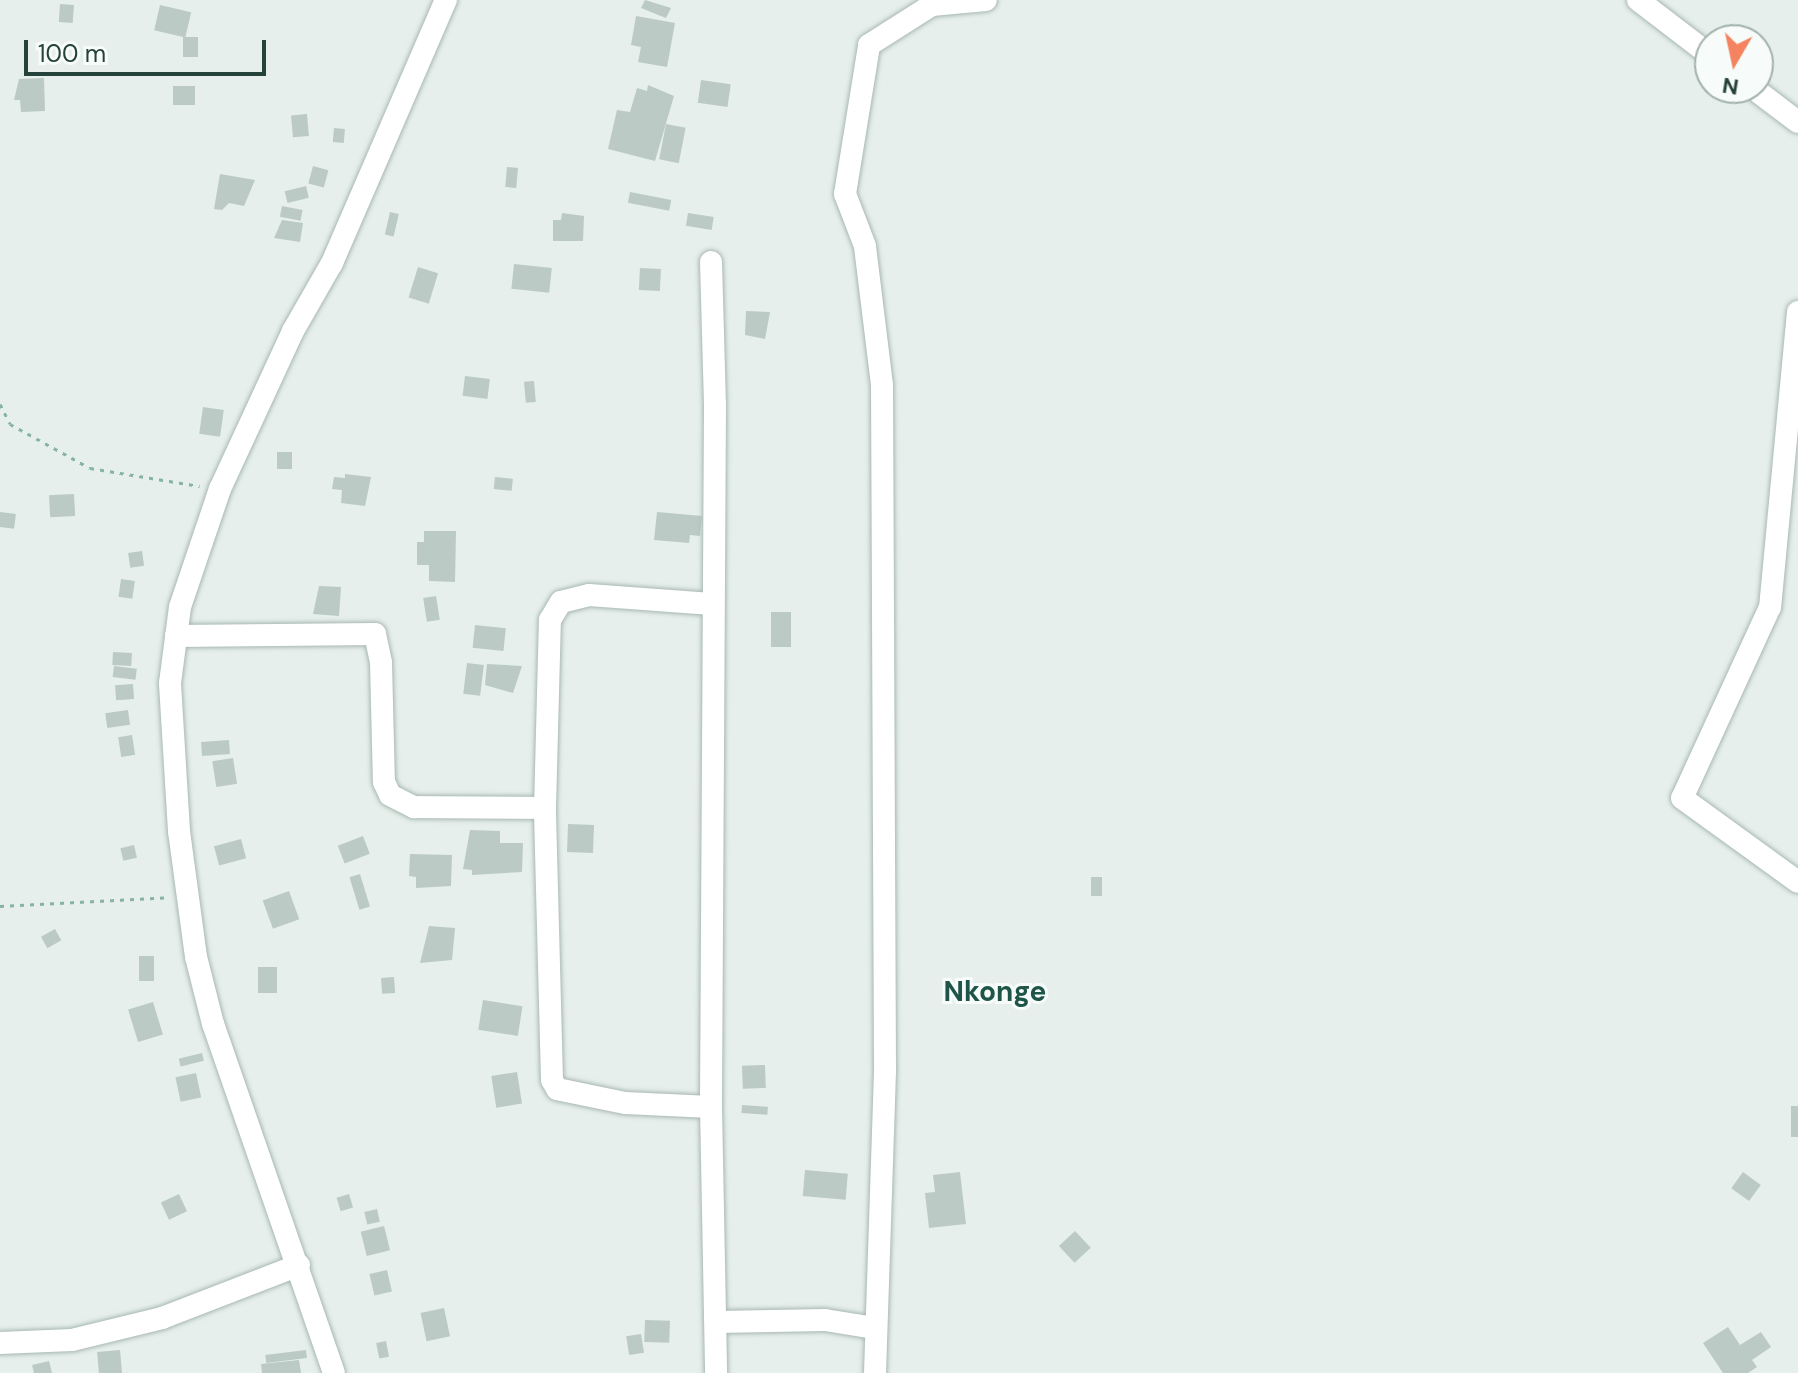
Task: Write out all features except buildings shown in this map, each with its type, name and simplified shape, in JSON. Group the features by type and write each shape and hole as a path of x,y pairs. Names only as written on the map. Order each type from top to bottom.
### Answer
{"street":[{"path":"334,1373 213,1024 185,895 170,731 176,636 180,607 220,489 293,331 332,263 446,0"},
{"path":"875,1373 885,1070 882,385 865,246 845,194 869,45 932,5 986,0"},
{"path":"1638,0 1694,43"},
{"path":"1774,104 1798,122"},
{"path":"711,262 711,1107 716,1373"},
{"path":"1798,312 1770,607 1682,798 1798,882"},
{"path":"711,1107 625,1103 557,1089 552,1080 545,808 550,620 561,602 589,595 712,604"},
{"path":"176,636 375,634 381,663 384,782 390,795 414,807 545,808"},
{"path":"0,1343 72,1340 162,1318 299,1265"},
{"path":"717,1322 825,1320 875,1328"}],"path":[{"path":"0,404 10,424 90,468 220,489"},
{"path":"0,906 185,895"}],"district":[{"name":"Nkonge","path":"995,992"}]}
